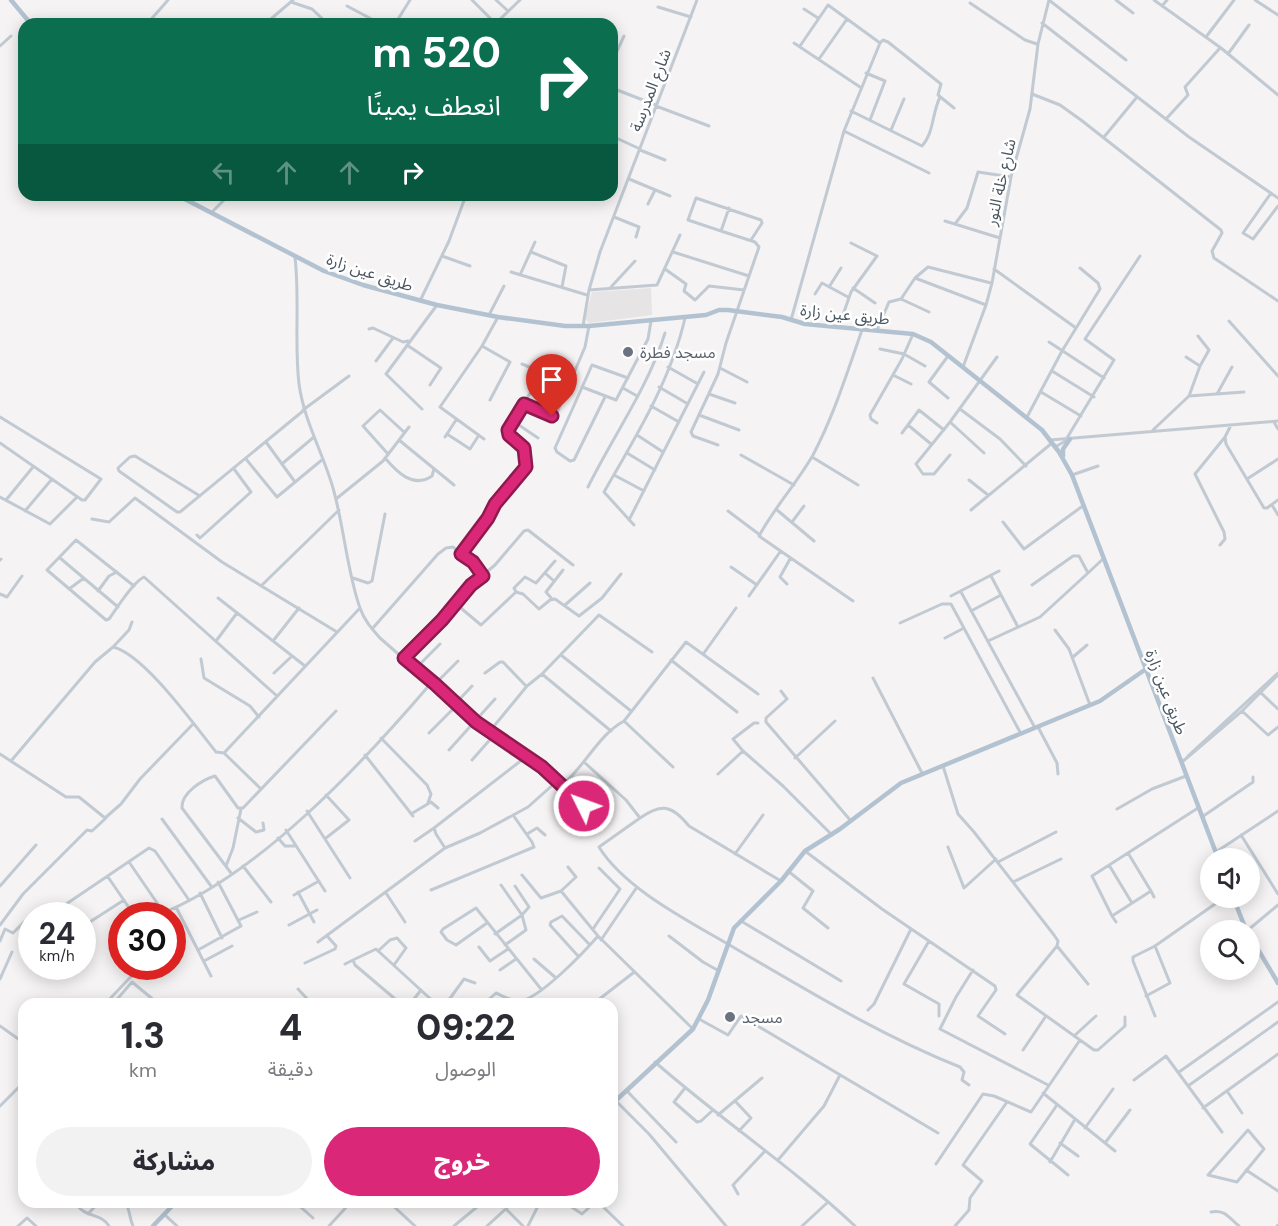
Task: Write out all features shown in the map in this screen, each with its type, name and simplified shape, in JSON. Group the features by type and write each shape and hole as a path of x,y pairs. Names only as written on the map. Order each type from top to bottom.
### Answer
{"main road":[{"path":"11,0 17,3 27,18"},
{"name":"طريق عين زارة","path":"188,201 295,257 342,278 420,301 498,317 554,326 586,326 706,315 720,310 805,324 913,334 931,342 1027,417 1052,443 1065,462 1072,475 1214,848"},
{"path":"1065,462 1063,449 1069,438"},
{"path":"618,1097 693,1029 719,970 727,943 739,920 780,881 805,851 832,835 890,789 943,764 1090,705 1106,697 1146,669"},
{"path":"1260,953 1278,983"},
{"path":"153,1226 170,1208"}],"street":[{"path":"152,18 168,0"},
{"path":"399,18 410,0"},
{"path":"472,0 489,18"},
{"path":"496,0 508,11"},
{"path":"501,18 520,0"},
{"name":"شارع المدرسة","path":"564,399 585,347 588,290 697,0"},
{"path":"1049,0 1126,60"},
{"name":"شارع خلة النور","path":"963,367 992,283 1011,177 1026,126 1038,44 1049,0"},
{"path":"1116,0 1133,13"},
{"path":"1154,0 1221,48 1278,95"},
{"path":"1162,6 1167,0"},
{"path":"1206,37 1234,0"},
{"path":"1255,0 1278,15"},
{"path":"274,18 292,1 312,9 322,18"},
{"path":"970,3 1025,40 1038,44"},
{"path":"800,46 828,5 880,43"},
{"path":"347,6 370,18"},
{"path":"658,7 691,17"},
{"path":"804,9 818,18"},
{"path":"819,59 847,18"},
{"path":"1042,23 1229,166 1278,198"},
{"path":"1228,54 1250,25"},
{"path":"0,45 11,36"},
{"path":"618,49 624,36"},
{"path":"791,320 844,131 851,111 860,87 880,43 883,40 888,42 941,84 938,93 940,97 924,146 851,111"},
{"path":"794,43 860,87"},
{"path":"1166,119 1188,95 1185,87 1221,48"},
{"path":"866,73 885,81 870,120"},
{"path":"618,90 710,126"},
{"path":"1032,94 1060,105 1221,230 1222,233 1212,251 1214,258 1278,301"},
{"path":"940,97 954,108"},
{"path":"1104,137 1138,97"},
{"path":"891,130 904,99"},
{"path":"844,131 929,173"},
{"path":"618,139 665,160"},
{"path":"955,224 967,208 978,172 1011,177"},
{"path":"629,179 670,196"},
{"path":"648,204 655,190"},
{"path":"1271,193 1244,233 1253,239 1278,206"},
{"path":"718,445 691,435 720,368 736,312 759,247 751,241 689,220 695,199 761,220 762,223 751,241"},
{"path":"211,213 223,201"},
{"path":"420,301 442,256 464,201"},
{"path":"721,231 729,208"},
{"path":"614,217 639,227 636,237"},
{"path":"945,221 1000,238"},
{"path":"588,290 657,285 680,235"},
{"path":"520,274 535,242"},
{"path":"839,326 848,297 877,256 851,243"},
{"path":"531,252 566,266 562,287"},
{"path":"673,252 749,276"},
{"path":"442,256 470,266"},
{"path":"1052,443 1069,438 1114,359 1085,339 1140,256"},
{"path":"295,257 298,299 296,358 304,410 324,458 339,510 360,608 372,629 476,722 527,756 583,805 578,814"},
{"path":"610,288 635,261"},
{"path":"901,299 915,278 928,267 992,283"},
{"path":"829,287 841,268"},
{"path":"1027,417 1062,351 1100,289 1098,283 1080,268"},
{"path":"665,269 686,284 684,291 695,300 709,286 744,290"},
{"path":"994,269 1076,328"},
{"path":"511,272 588,295"},
{"path":"915,278 986,305"},
{"path":"815,294 822,283 848,297"},
{"path":"489,315 504,286"},
{"path":"853,288 875,303"},
{"path":"877,330 889,302 901,299 929,312"},
{"path":"422,409 387,375 437,304"},
{"path":"634,525 604,494 651,406 686,316"},
{"path":"484,439 440,407 482,346 498,317"},
{"path":"582,387 616,400 650,334 651,319"},
{"path":"1229,321 1278,376"},
{"path":"369,329 373,327 405,342 412,338"},
{"path":"760,535 812,457 834,410 863,328"},
{"path":"588,487 656,358 665,333"},
{"path":"877,423 871,419 870,415 913,334"},
{"path":"1152,431 1189,396 1200,366 1209,350 1198,336"},
{"path":"376,360 393,338"},
{"path":"1048,342 1104,378"},
{"path":"407,345 441,368 430,385"},
{"path":"482,346 510,362 490,400"},
{"path":"880,349 904,354 925,366"},
{"path":"948,356 929,382 948,398"},
{"path":"950,455 934,474 923,474 916,464 960,409 997,357"},
{"path":"1186,357 1200,366"},
{"path":"522,364 570,384"},
{"path":"605,397 574,460 570,461 557,452 555,448 594,364 628,378"},
{"path":"668,367 698,385"},
{"path":"1217,394 1232,367"},
{"path":"720,368 747,382"},
{"path":"1052,370 1094,397"},
{"path":"629,520 704,372"},
{"path":"461,554 488,518 495,504 526,467 524,448 507,433 542,373"},
{"path":"893,375 911,384"},
{"path":"200,496 135,456 130,457 118,468 119,471 177,512 200,496 349,376"},
{"path":"659,387 688,404"},
{"path":"623,388 637,396"},
{"path":"524,404 552,416 557,413 564,399 547,392"},
{"path":"1041,392 1081,416"},
{"path":"1189,396 1244,392"},
{"path":"709,394 735,403"},
{"path":"651,406 679,422"},
{"path":"960,409 1000,440 1026,466"},
{"path":"388,454 363,426 380,410 404,433"},
{"path":"902,433 920,410 944,430"},
{"path":"699,415 739,430"},
{"path":"0,417 101,479 85,500 0,443"},
{"path":"456,420 446,435 470,448 479,435"},
{"path":"513,421 538,438"},
{"path":"950,422 984,453"},
{"path":"971,510 1052,443 1069,438 1276,422 1278,429"},
{"path":"1220,546 1225,539 1224,532 1195,478 1232,424"},
{"path":"908,425 932,444"},
{"path":"336,500 385,458 409,427"},
{"path":"637,435 664,452"},
{"path":"1225,436 1226,444 1264,508 1278,500"},
{"path":"283,463 315,437"},
{"path":"399,440 454,485"},
{"path":"266,442 295,482"},
{"path":"627,453 655,470"},
{"path":"741,455 794,485"},
{"path":"812,457 858,485"},
{"path":"246,459 276,496 324,458"},
{"path":"385,458 402,477 423,480 432,476 434,470"},
{"path":"1247,479 1278,459"},
{"path":"1072,475 1098,466"},
{"path":"6,500 33,467"},
{"path":"197,535 200,538 251,492 234,469"},
{"path":"614,475 644,491"},
{"path":"25,511 52,479"},
{"path":"969,480 988,495"},
{"path":"0,497 50,524 77,496"},
{"path":"92,519 109,522 135,498 222,562 337,632"},
{"path":"1003,522 1024,549 1083,505"},
{"path":"1272,505 1278,515"},
{"path":"792,522 804,506"},
{"path":"261,586 339,510"},
{"path":"777,510 814,541"},
{"path":"728,511 780,552 853,601"},
{"path":"353,578 368,583 372,581 385,514"},
{"path":"404,658 471,585 495,565 525,530 573,564"},
{"path":"134,586 79,540 74,541 47,572 106,620 144,577 277,696"},
{"path":"372,629 438,554 446,548 453,547 473,562 483,576"},
{"path":"748,596 780,552"},
{"path":"1032,585 1077,555 1088,573"},
{"path":"60,557 118,607"},
{"path":"988,641 1040,617 1104,558"},
{"path":"787,584 780,576 790,559"},
{"path":"516,592 514,588 525,577 535,584 555,561"},
{"path":"731,567 757,585"},
{"path":"563,570 546,592 552,599 565,605 577,616 602,598 621,574"},
{"path":"951,596 999,571"},
{"path":"98,591 109,576 117,572"},
{"path":"545,573 554,581"},
{"path":"0,594 8,597 22,576"},
{"path":"991,576 1018,627"},
{"path":"69,589 84,578"},
{"path":"565,605 590,583"},
{"path":"961,591 1057,763 1058,774"},
{"path":"456,604 481,626 516,592"},
{"path":"516,592 523,594 539,609 552,599"},
{"path":"971,611 1001,595"},
{"path":"218,598 305,666"},
{"path":"900,623 949,603 1020,732"},
{"path":"273,641 299,608"},
{"path":"224,753 360,608"},
{"path":"704,653 736,608"},
{"path":"216,641 237,613"},
{"path":"490,730 527,686 542,674 599,615 652,652"},
{"path":"11,761 95,662 129,630 132,622"},
{"path":"945,638 964,628"},
{"path":"1055,630 1073,657 1090,705"},
{"path":"561,786 585,763 611,731 624,721 686,642 758,694"},
{"path":"416,668 440,644"},
{"path":"1073,657 1087,645"},
{"path":"113,647 120,648 148,671 216,752 224,753 260,788"},
{"path":"561,655 630,711"},
{"path":"274,673 292,656"},
{"path":"201,659 204,678 250,706 259,717"},
{"path":"671,660 737,712"},
{"path":"185,902 243,866 278,838 326,795 458,661"},
{"path":"485,673 503,662 527,686"},
{"path":"542,674 611,731"},
{"path":"1182,762 1242,711 1278,674"},
{"path":"1188,757 1191,751 1278,674"},
{"path":"873,678 922,773"},
{"path":"429,733 472,686"},
{"path":"781,691 787,699 766,720 795,758 851,821"},
{"path":"1260,693 1278,709"},
{"path":"449,750 495,699"},
{"path":"240,808 246,806 260,788 336,711"},
{"path":"1242,711 1268,735 1278,728"},
{"path":"624,721 673,766"},
{"path":"795,758 835,721"},
{"path":"758,723 754,723 733,739 832,835"},
{"path":"18,927 12,933 0,926 23,894 87,830 92,831 107,817 193,724"},
{"path":"472,760 495,734"},
{"path":"365,755 412,815 429,803 431,794 427,785 381,738"},
{"path":"718,774 744,751"},
{"path":"0,754 66,797 79,798 102,817 107,817"},
{"path":"415,841 527,756"},
{"path":"585,763 626,800 640,818"},
{"path":"943,764 961,819 997,861 1058,940 1057,946 1017,994 1094,1050 1098,1050 1125,1026 1125,1017"},
{"path":"226,866 233,848 240,808 215,776 193,789 182,801 182,808 231,873"},
{"path":"1117,809 1152,789 1186,776"},
{"path":"1202,818 1253,782 1253,777"},
{"path":"318,942 328,937 333,929 343,926 445,848 480,833 528,807 556,782"},
{"path":"326,795 349,819 326,838"},
{"path":"429,803 432,802 438,808"},
{"path":"780,881 688,826 682,818 668,808 658,807 599,847 637,886 666,907 845,1013 921,1051 960,1067 964,1072 962,1080 969,1085"},
{"path":"1116,922 1091,877 1198,808"},
{"path":"307,811 350,878"},
{"path":"1222,848 1278,811"},
{"path":"431,890 531,849 534,846 513,815"},
{"path":"735,854 764,815"},
{"path":"238,818 256,832 264,830 263,823"},
{"path":"162,819 211,886"},
{"path":"434,828 445,848"},
{"path":"526,834 537,828 545,835"},
{"path":"286,830 325,891"},
{"path":"948,847 964,888 997,861 1056,832"},
{"path":"1241,835 1278,894"},
{"path":"278,838 288,847 297,846"},
{"path":"0,886 36,845"},
{"path":"70,902 152,848 189,900"},
{"path":"805,851 996,988 978,1017 1005,1034"},
{"path":"1128,853 1154,897"},
{"path":"1013,882 1061,859"},
{"path":"129,862 156,902"},
{"path":"1109,865 1131,903"},
{"path":"243,866 271,902"},
{"path":"522,875 541,898 561,891 576,877 568,867"},
{"path":"593,928 620,889 599,868"},
{"path":"788,871 813,892 803,908 828,928"},
{"path":"96,918 124,900 108,878"},
{"path":"314,922 296,893 319,881"},
{"path":"198,950 239,928 239,920 218,882"},
{"path":"501,885 522,915 524,933 505,945"},
{"path":"495,934 522,915 529,907 515,885"},
{"path":"531,998 599,938 637,886"},
{"path":"561,891 599,938 693,1029"},
{"path":"1112,916 1150,891"},
{"path":"200,893 222,938"},
{"path":"386,893 405,922"},
{"path":"1259,920 1278,905"},
{"path":"487,923 456,945 447,940 441,932 443,928 475,908 542,989"},
{"path":"1155,1016 1133,959 1209,908"},
{"path":"289,925 317,910"},
{"path":"239,920 257,912"},
{"path":"578,956 550,925 551,922 562,916 590,945"},
{"path":"739,920 840,981"},
{"path":"186,927 211,976"},
{"path":"0,941 5,929"},
{"path":"868,1010 874,1004 911,929"},
{"path":"669,936 703,962 719,970"},
{"path":"305,963 335,949 336,946 328,937"},
{"path":"378,951 393,939 400,941 406,950 394,965"},
{"path":"929,941 904,984 939,1004 939,1016"},
{"path":"204,961 232,946"},
{"path":"1057,946 1088,984"},
{"path":"1146,996 1170,983 1155,946"},
{"path":"479,947 490,961 508,949"},
{"path":"345,964 374,949 430,998"},
{"path":"0,979 12,952"},
{"path":"534,958 556,978"},
{"path":"355,959 355,965 394,998"},
{"path":"500,970 516,959"},
{"path":"973,970 940,1028 1048,1085"},
{"path":"601,998 633,973"},
{"path":"450,998 464,979 475,983"},
{"path":"110,998 126,980"},
{"path":"118,998 132,982 151,998"},
{"path":"298,989 306,998"},
{"path":"415,998 421,990"},
{"path":"491,998 495,994 508,998"},
{"path":"1179,1072 1278,1002"},
{"path":"1023,1050 1046,1016"},
{"path":"1074,1036 1096,1016"},
{"path":"699,1019 728,1035 741,1017 938,1133"},
{"path":"1188,1086 1278,1023"},
{"path":"0,1026 18,1039"},
{"path":"936,1164 983,1094 1031,1112 1080,1040"},
{"path":"1203,1108 1278,1054"},
{"path":"1134,1080 1164,1056 1179,1072 1222,1132"},
{"path":"655,1062 718,1115 778,1160 856,1226"},
{"path":"778,1160 824,1106 840,1074"},
{"path":"718,1115 762,1078"},
{"path":"0,1106 18,1088"},
{"path":"685,1088 674,1102 697,1122 700,1123 712,1110"},
{"path":"1085,1128 1113,1089"},
{"path":"626,1090 676,1142"},
{"path":"1227,1091 1242,1113"},
{"path":"1043,1093 1115,1151"},
{"path":"736,1102 751,1117 739,1131"},
{"path":"955,1226 969,1212 970,1198 982,1181 963,1165 1007,1102"},
{"path":"618,1103 656,1142 726,1226"},
{"path":"1057,1104 1030,1143 1068,1175"},
{"path":"1105,1143 1130,1110"},
{"path":"1050,1162 1074,1120"},
{"path":"1248,1130 1264,1149 1246,1170 1237,1182 1208,1175 1248,1130"},
{"path":"1060,1143 1078,1156"},
{"path":"738,1194 732,1186 765,1151"},
{"path":"1246,1170 1278,1191"},
{"path":"802,1226 828,1202"},
{"path":"79,1208 87,1215 99,1217 109,1226"},
{"path":"87,1215 93,1208"},
{"path":"129,1208 128,1216 133,1226"},
{"path":"302,1208 313,1218"},
{"path":"330,1226 346,1208"},
{"path":"395,1208 415,1226"},
{"path":"453,1226 476,1208"},
{"path":"487,1226 507,1208"},
{"path":"512,1208 523,1226"},
{"path":"528,1226 537,1208"},
{"path":"573,1208 582,1214 590,1208"},
{"path":"604,1208 623,1226"},
{"path":"1210,1212 1219,1211 1227,1214 1239,1226"},
{"path":"164,1214 177,1226"},
{"path":"18,1226 25,1218 36,1226"}],"shaded area":[{"path":"651,288 652,315 589,323 585,318 592,292"}],"place":[{"name":"مسجد فطرة","path":"628,352"},
{"name":"مسجد","path":"730,1017"}],"route":[{"path":"552,416 524,404 508,430 507,433 524,448 526,467 495,504 478,534 461,554 473,562 483,576 471,585 442,620 404,658 476,722 542,767 584,806"}]}
